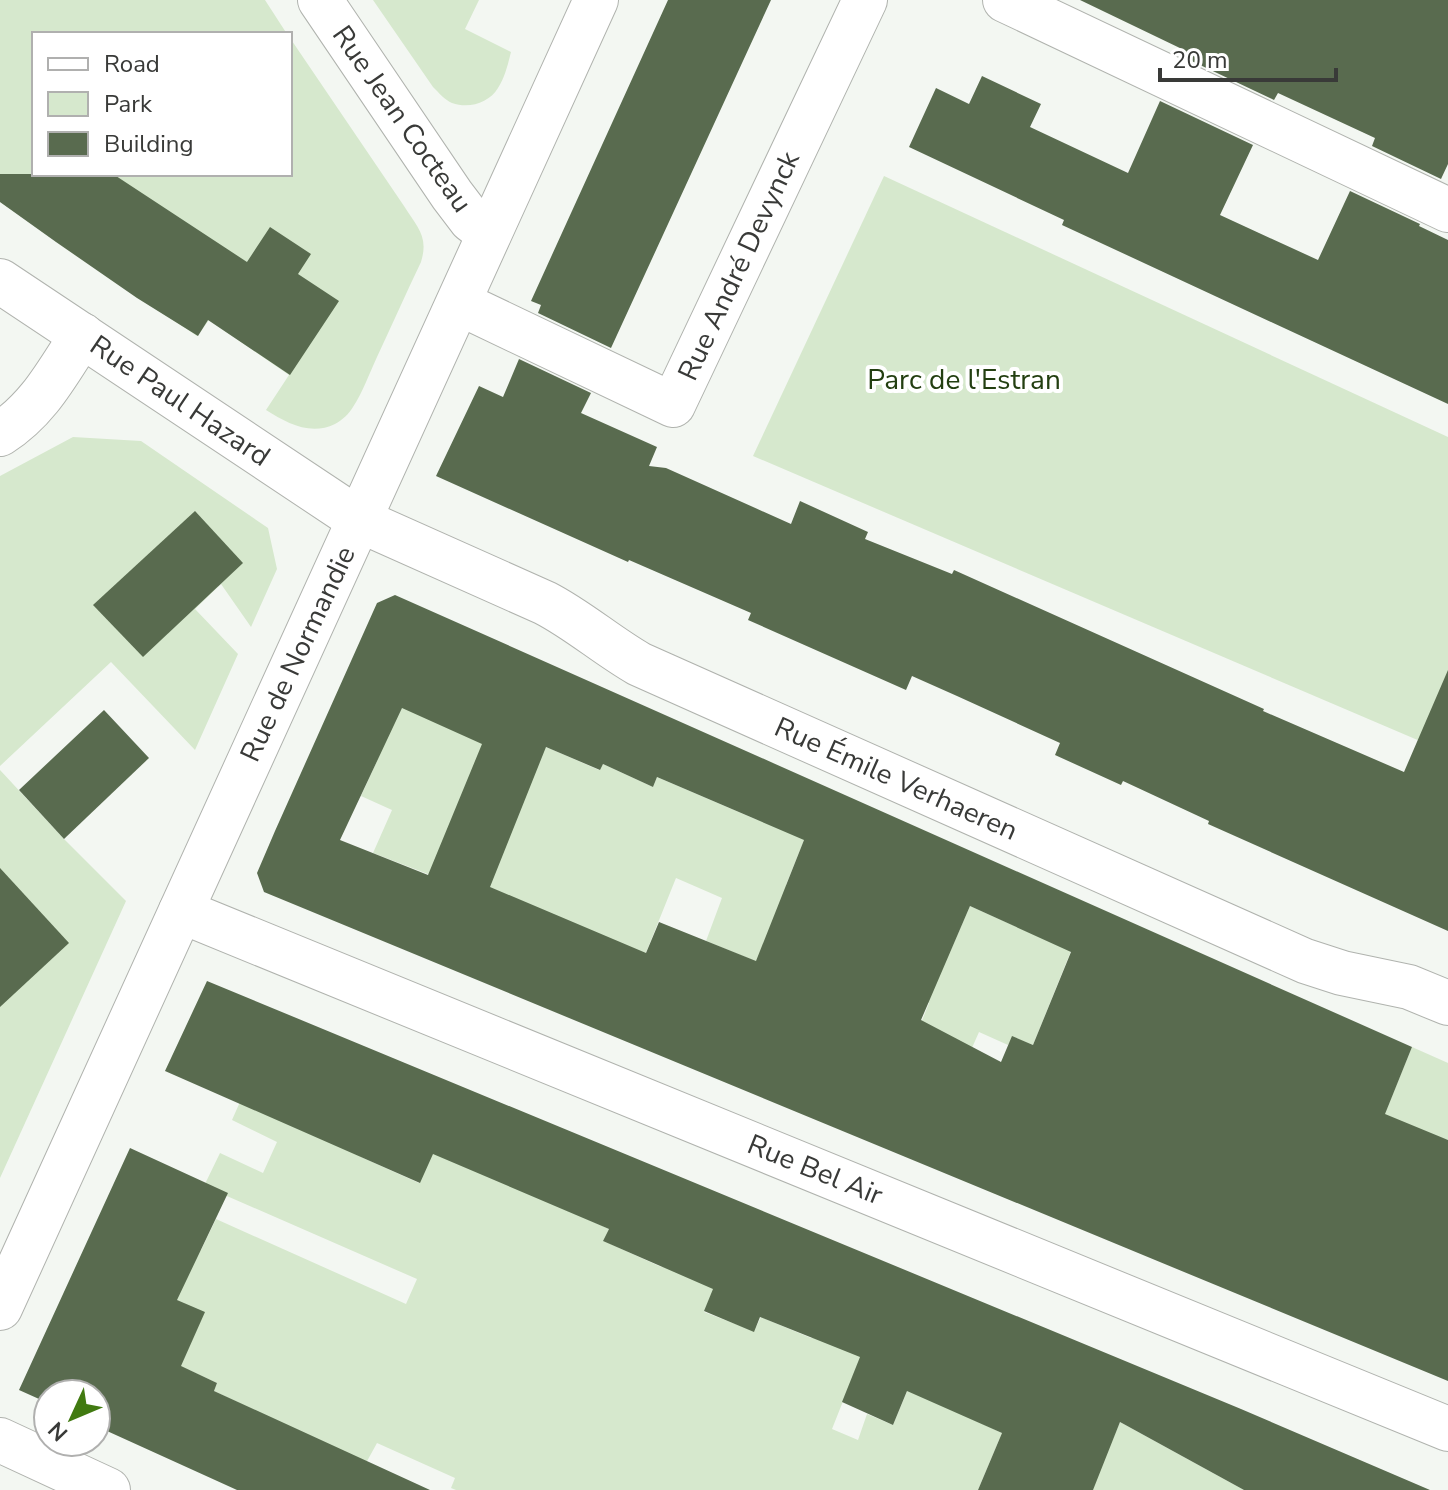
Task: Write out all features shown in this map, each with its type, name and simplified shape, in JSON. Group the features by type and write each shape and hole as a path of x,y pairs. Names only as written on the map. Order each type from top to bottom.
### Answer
{"street":[{"name":"Rue Jean Cocteau","path":"320,0 452,195 471,220 489,234"},
{"name":"Rue de Normandie","path":"0,1308 596,0"},
{"name":"Rue André Devynck","path":"459,303 673,405 865,0"},
{"path":"1005,0 1448,210"},
{"name":"Rue Paul Hazard","path":"0,281 359,520"},
{"path":"0,434 28,414 82,335"},
{"name":"Rue Émile Verhaeren","path":"359,520 545,603 620,653 650,669 1305,961 1342,973 1409,987 1448,1003"},
{"name":"Rue Bel Air","path":"181,911 1448,1429"},
{"path":"0,1440 108,1490"}],"green space":[{"path":"0,0 265,0 286,32 32,32 32,176 292,176 292,41 413,220 424,245 421,262 351,410 335,424 317,429 290,423 266,410 289,375 209,320 197,336 0,202"},
{"path":"373,0 479,0 465,29 511,52 498,88 489,98 478,103 458,105 447,100 433,87"},
{"name":"Parc de l'Estran","path":"884,176 1448,437 1448,753 753,456"},
{"path":"73,437 141,441 268,528 277,569 251,627 221,584 195,609 238,654 195,750 111,662 0,766 0,476"},
{"path":"402,692 453,715 551,749 599,770 603,764 653,787 657,777 755,819 806,835 786,885 950,952 970,906 1071,951 1033,1045 1013,1037 1008,1045 979,1032 960,1075 909,1053 929,1003 905,994 755,961 706,941 722,898 676,878 641,965 485,896 373,853 392,810 361,796"},
{"path":"0,770 126,901 0,1178"},
{"path":"1412,1047 1448,1063 1448,1140 1303,1103 1385,1113"},
{"path":"251,1077 361,1157 419,1183 434,1150 609,1229 604,1241 659,1266 717,1280 704,1312 754,1331 761,1317 811,1338 872,1328 832,1429 858,1440 867,1414 893,1425 908,1389 1002,1433 978,1490 456,1490 451,1488 455,1478 377,1443 366,1463 214,1391 217,1383 189,1370 177,1374 204,1313 151,1288 201,1250 216,1219 406,1304 417,1279 204,1186 220,1153 263,1173 277,1142 232,1120"},
{"path":"1120,1422 1244,1490 1007,1490 1112,1441"}],"building":[{"path":"668,0 771,0 611,348 538,313 541,305 531,301"},
{"path":"1080,0 1448,0 1448,164 1441,179 1372,146 1375,138 1278,93 1274,100 1181,56 1184,50"},
{"path":"982,76 1041,104 1030,127 1128,173 1160,101 1253,145 1220,215 1318,260 1350,191 1448,240 1448,404 1062,225 1064,220 909,147 936,88 969,104"},
{"path":"0,174 116,176 247,262 270,227 311,254 298,274 339,301 290,375 208,320 198,336 137,298 0,202"},
{"path":"519,359 591,393 581,413 657,447 649,466 666,468 791,524 800,501 868,532 865,539 952,574 954,570 1404,772 1448,670 1448,931 1208,824 1209,821 1123,781 1121,785 1055,755 1060,743 957,696 912,676 906,690 748,620 751,613 436,476 479,386 503,397"},
{"path":"195,511 243,563 143,657 93,605"},
{"path":"395,595 1412,1047 1385,1114 1448,1140 1448,1381 264,892 257,873 377,603","holes":["402,708 482,744 428,875 340,840","546,747 600,770 603,764 653,787 657,777 804,840 756,961 659,922 646,953 490,887","970,906 1071,952 1033,1045 1012,1036 1001,1062 921,1020"]},
{"path":"104,710 149,758 64,839 19,790"},
{"path":"0,868 69,943 0,1007"},
{"path":"207,981 1430,1490 1244,1490 1120,1422 1093,1490 978,1490 1002,1433 907,1391 893,1425 842,1402 860,1357 760,1317 754,1332 704,1311 713,1289 603,1241 609,1229 433,1154 420,1183 165,1071"},
{"path":"130,1148 228,1193 177,1300 205,1312 181,1366 217,1383 214,1391 430,1490 237,1490 112,1433 112,1378 32,1378 32,1396 19,1390"}]}
